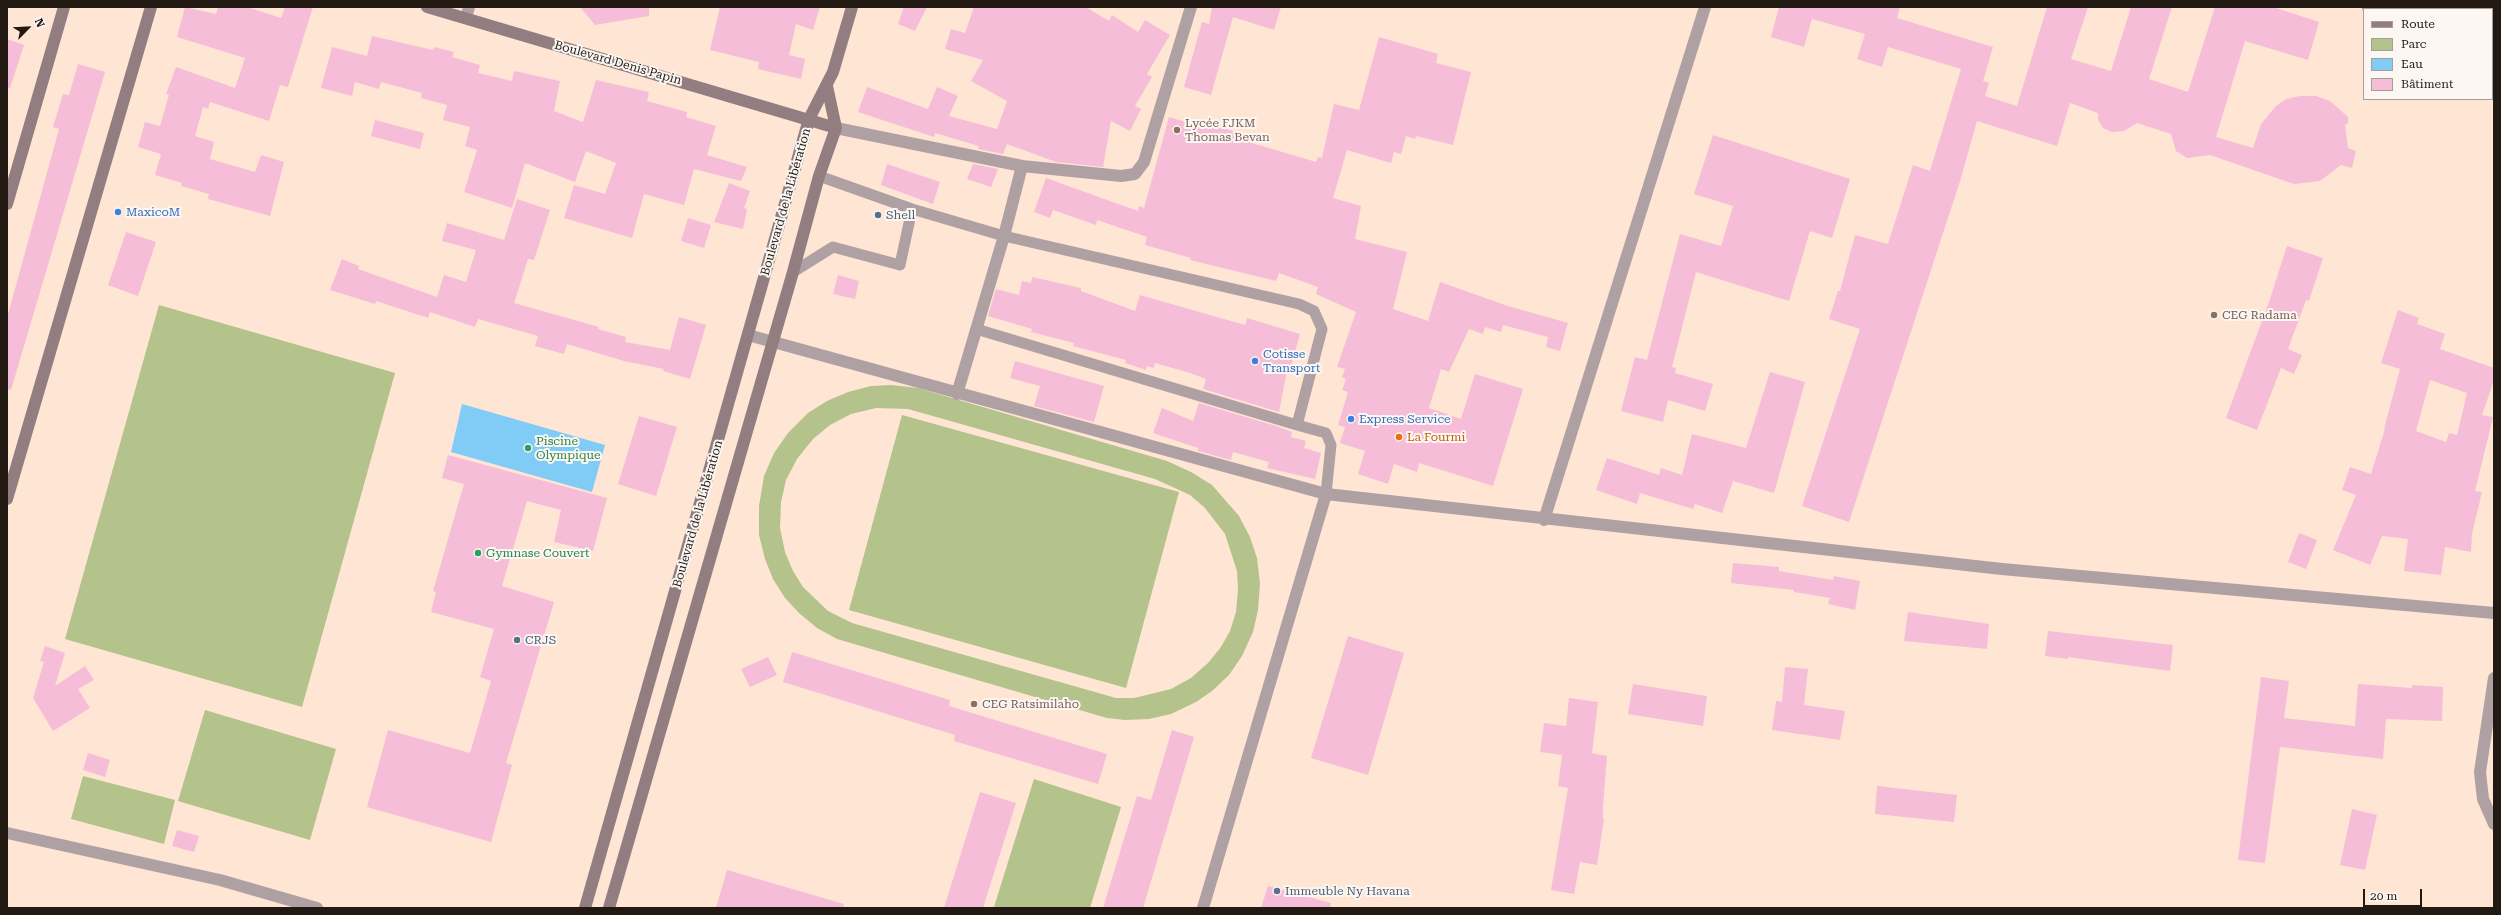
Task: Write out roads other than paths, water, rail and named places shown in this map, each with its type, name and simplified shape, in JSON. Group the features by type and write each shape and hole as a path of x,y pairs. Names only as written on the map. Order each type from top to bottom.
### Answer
{"main road":[{"path":"7,204 64,7"},
{"path":"7,499 151,7"},
{"name":"Boulevard Denis Papin","path":"427,7 468,13 836,128"},
{"name":"Boulevard de la Libération","path":"585,908 809,119 827,86 852,7"},
{"path":"827,86 836,128"},
{"name":"Boulevard de la Libération","path":"608,908 773,342 819,176 836,128"}],"street":[{"path":"836,128 1022,166 1122,176 1135,174 1144,162 1190,7"},
{"path":"1544,520 1704,7"},
{"path":"957,394 1004,236 1022,166"},
{"path":"748,336 1326,494 1544,520 2002,569 2494,613"},
{"path":"1203,908 1326,494"},
{"path":"2494,678 2480,772 2494,824"},
{"path":"7,833 220,880 317,908"}],"lane":[{"path":"819,176 912,209 1004,236 1299,304 1314,311 1322,329 1297,425"},
{"path":"793,272 833,247 900,265 912,209"},
{"path":"976,329 1326,433 1331,445 1326,494"}],"water":[{"name":"Piscine Olympique","path":"462,404 605,445 592,492 451,452"}],"place":[{"name":"Lycée FJKM Thomas Bevan","path":"1177,130"},
{"name":"MaxicoM","path":"118,212"},
{"name":"Shell","path":"878,215"},
{"name":"CEG Radama","path":"2214,315"},
{"name":"Cotisse Transport","path":"1255,361"},
{"name":"Express Service","path":"1351,419"},
{"name":"La Fourmi","path":"1399,437"},
{"name":"Piscine Olympique","path":"528,448"},
{"name":"Gymnase Couvert","path":"478,553"},
{"name":"CRJS","path":"517,640"},
{"name":"CEG Ratsimilaho","path":"974,704"},
{"name":"Immeuble Ny Havana","path":"1277,891"}]}
